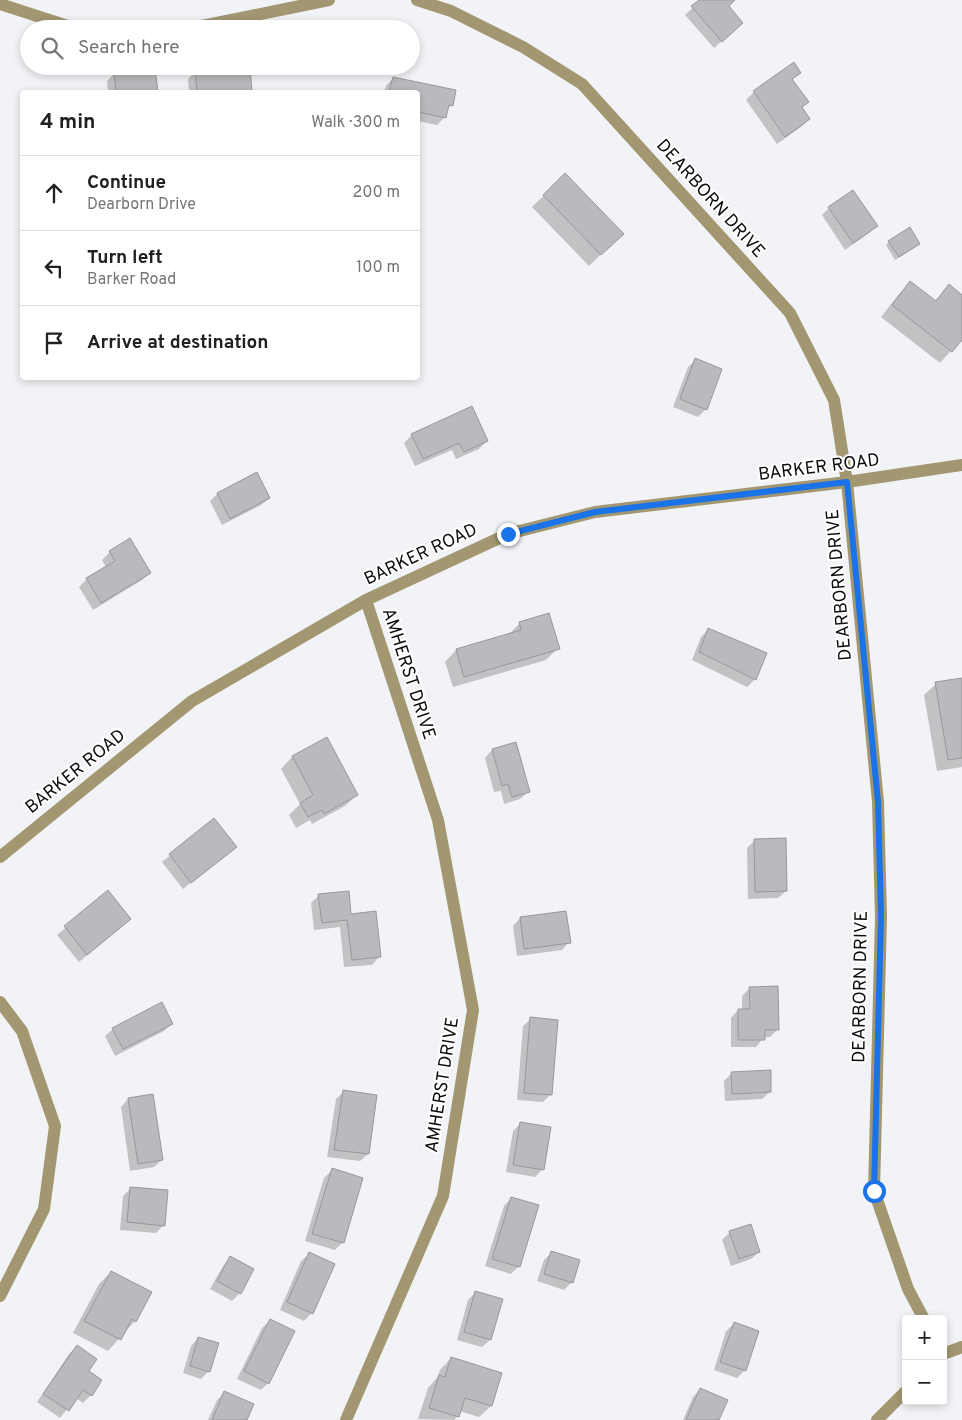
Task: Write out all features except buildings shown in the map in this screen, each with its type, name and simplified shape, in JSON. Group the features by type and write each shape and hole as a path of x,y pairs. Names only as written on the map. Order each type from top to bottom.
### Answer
{"street":[{"path":"231,20 329,0"},
{"name":"DEARBORN DRIVE","path":"418,0 452,11 523,47 582,84 790,313 834,400 847,482 878,802 881,916 874,1191 908,1289 922,1315"},
{"path":"0,4 49,20"},
{"name":"BARKER ROAD","path":"0,857 192,700 366,600 508,534 595,512 847,482 962,465"},
{"name":"AMHERST DRIVE","path":"346,1420 443,1196 473,1010 438,820 366,600"},
{"path":"0,1002 22,1031 55,1126 44,1209 0,1296"},
{"path":"947,1353 962,1347"},
{"path":"877,1420 902,1396"}],"route":[{"path":"508,534 595,512 847,482 878,802 881,916 874,1191"}]}
